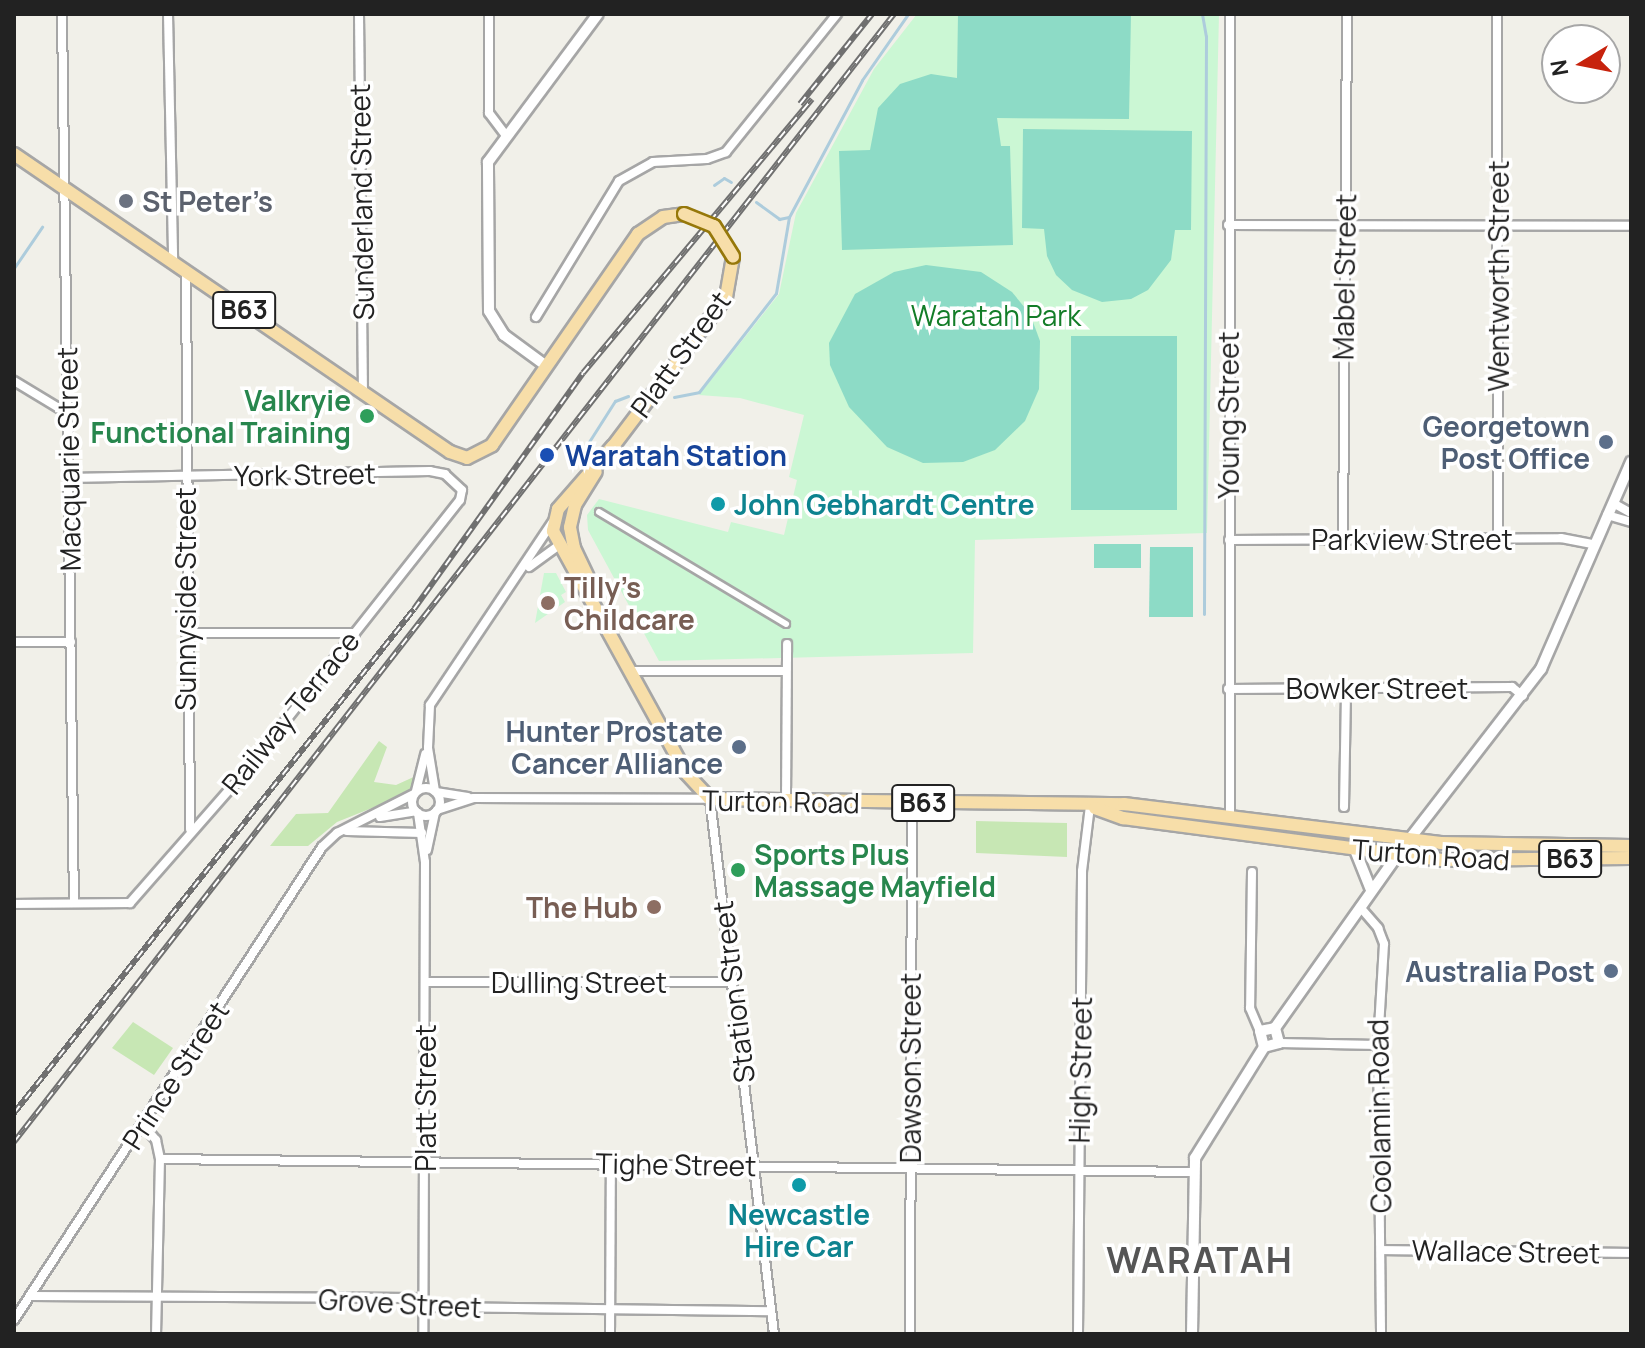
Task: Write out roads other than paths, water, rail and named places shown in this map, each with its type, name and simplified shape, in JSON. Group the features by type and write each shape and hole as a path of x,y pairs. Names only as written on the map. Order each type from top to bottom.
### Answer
{"main road":[{"name":"B63","path":"14,154 450,452 476,457 492,445 545,365"},
{"name":"Platt Street","path":"545,365 638,234 663,217 684,214 714,226 733,257 726,297 575,497"},
{"name":"B63","path":"575,497 552,523 559,545 632,671 686,773 710,799"},
{"name":"B63","path":"575,497 570,527 574,548 632,671"},
{"path":"559,545 564,520 575,497"},
{"name":"Turton Road","path":"710,799 1090,806 1124,804 1411,839 1631,846"},
{"name":"Turton Road","path":"1090,806 1123,818 1355,850 1509,862 1631,858"}],"street":[{"name":"Macquarie Street","path":"62,14 74,903"},
{"path":"168,14 173,262"},
{"name":"Sunderland Street","path":"359,14 363,391"},
{"path":"489,14 489,113 505,134"},
{"path":"545,365 501,332 487,299 488,162 505,134 598,14"},
{"path":"536,317 619,181 653,162 710,159 726,152 837,14"},
{"name":"Young Street","path":"1230,14 1230,815"},
{"name":"Mabel Street","path":"1343,539 1347,14"},
{"name":"Wentworth Street","path":"1497,14 1498,539"},
{"path":"1228,225 1344,222 1631,226"},
{"name":"Sunnyside Street","path":"186,272 186,633 190,829"},
{"path":"14,381 67,413"},
{"path":"1260,1031 1275,1028 1371,890 1541,669 1631,462"},
{"name":"York Street","path":"68,478 445,474"},
{"name":"Railway Terrace","path":"74,903 130,903 190,829 249,767 460,500 458,483 445,474"},
{"path":"1613,503 1631,513"},
{"path":"599,512 786,624"},
{"path":"1607,515 1631,522"},
{"path":"415,794 432,702 526,570 552,523"},
{"name":"Parkview Street","path":"1229,540 1581,538 1593,544"},
{"path":"526,570 559,545"},
{"path":"186,633 355,633"},
{"path":"14,642 71,642"},
{"path":"786,801 787,644"},
{"path":"632,671 786,671"},
{"name":"Bowker Street","path":"1228,689 1512,687 1523,696"},
{"path":"1344,807 1346,689"},
{"path":"427,742 436,791"},
{"name":"Turton Road","path":"415,794 427,787 473,798 710,799"},
{"name":"Platt Street","path":"425,862 436,812 436,791"},
{"name":"Platt Street","path":"415,794 425,862 423,1334"},
{"name":"Prince Street","path":"14,1320 319,850 339,832 376,818 415,794"},
{"name":"Turton Road","path":"417,812 436,812 473,798"},
{"name":"Station Street","path":"710,799 774,1334"},
{"name":"Dawson Street","path":"910,1334 912,803"},
{"name":"High Street","path":"1078,1334 1082,871 1090,806"},
{"name":"Prince Street","path":"376,818 417,812"},
{"path":"339,832 422,833"},
{"path":"1355,850 1371,890"},
{"path":"1252,872 1250,1008 1264,1047"},
{"path":"14,904 74,903"},
{"name":"Coolamin Road","path":"1360,907 1378,928 1384,944 1378,977 1381,1334"},
{"name":"Dulling Street","path":"425,982 733,982"},
{"path":"1275,1028 1279,1043"},
{"path":"1192,1334 1193,1172 1200,1144 1264,1047 1279,1043 1378,1045"},
{"path":"143,1125 156,1140 160,1159 156,1334"},
{"name":"Tighe Street","path":"160,1159 1193,1172"},
{"path":"610,1334 611,1163"},
{"name":"Wallace Street","path":"1381,1250 1631,1253"},
{"name":"Grove Street","path":"30,1296 415,1298 423,1303 771,1311"}],"waterway":[{"path":"674,397 699,392 776,293 789,217 862,80 908,14"},
{"path":"1202,14 1206,36 1204,614"},
{"path":"714,185 724,178 731,182"},
{"path":"756,202 779,219 789,217"},
{"path":"14,268 42,227"},
{"path":"578,459 615,401 628,396"}],"railway":[{"path":"800,104 872,14"},
{"path":"14,1142 894,14"},
{"path":"14,1113 414,609 583,373 812,99"}],"place":[{"name":"St Peter’s","path":"126,201"},
{"name":"Valkryie Functional Training","path":"367,416"},
{"name":"Georgetown Post Office","path":"1606,442"},
{"name":"Waratah Station","path":"547,455"},
{"name":"John Gebhardt Centre","path":"718,504"},
{"name":"Tilly’s Childcare","path":"548,603"},
{"name":"Hunter Prostate Cancer Alliance","path":"739,747"},
{"name":"Sports Plus Massage Mayfield","path":"738,870"},
{"name":"The Hub","path":"654,907"},
{"name":"Australia Post","path":"1611,971"},
{"name":"Newcastle Hire Car","path":"799,1185"}],"district":[{"name":"WARATAH","path":"1200,1260"}],"park label":[{"name":"Waratah Park","path":"996,315"}]}
